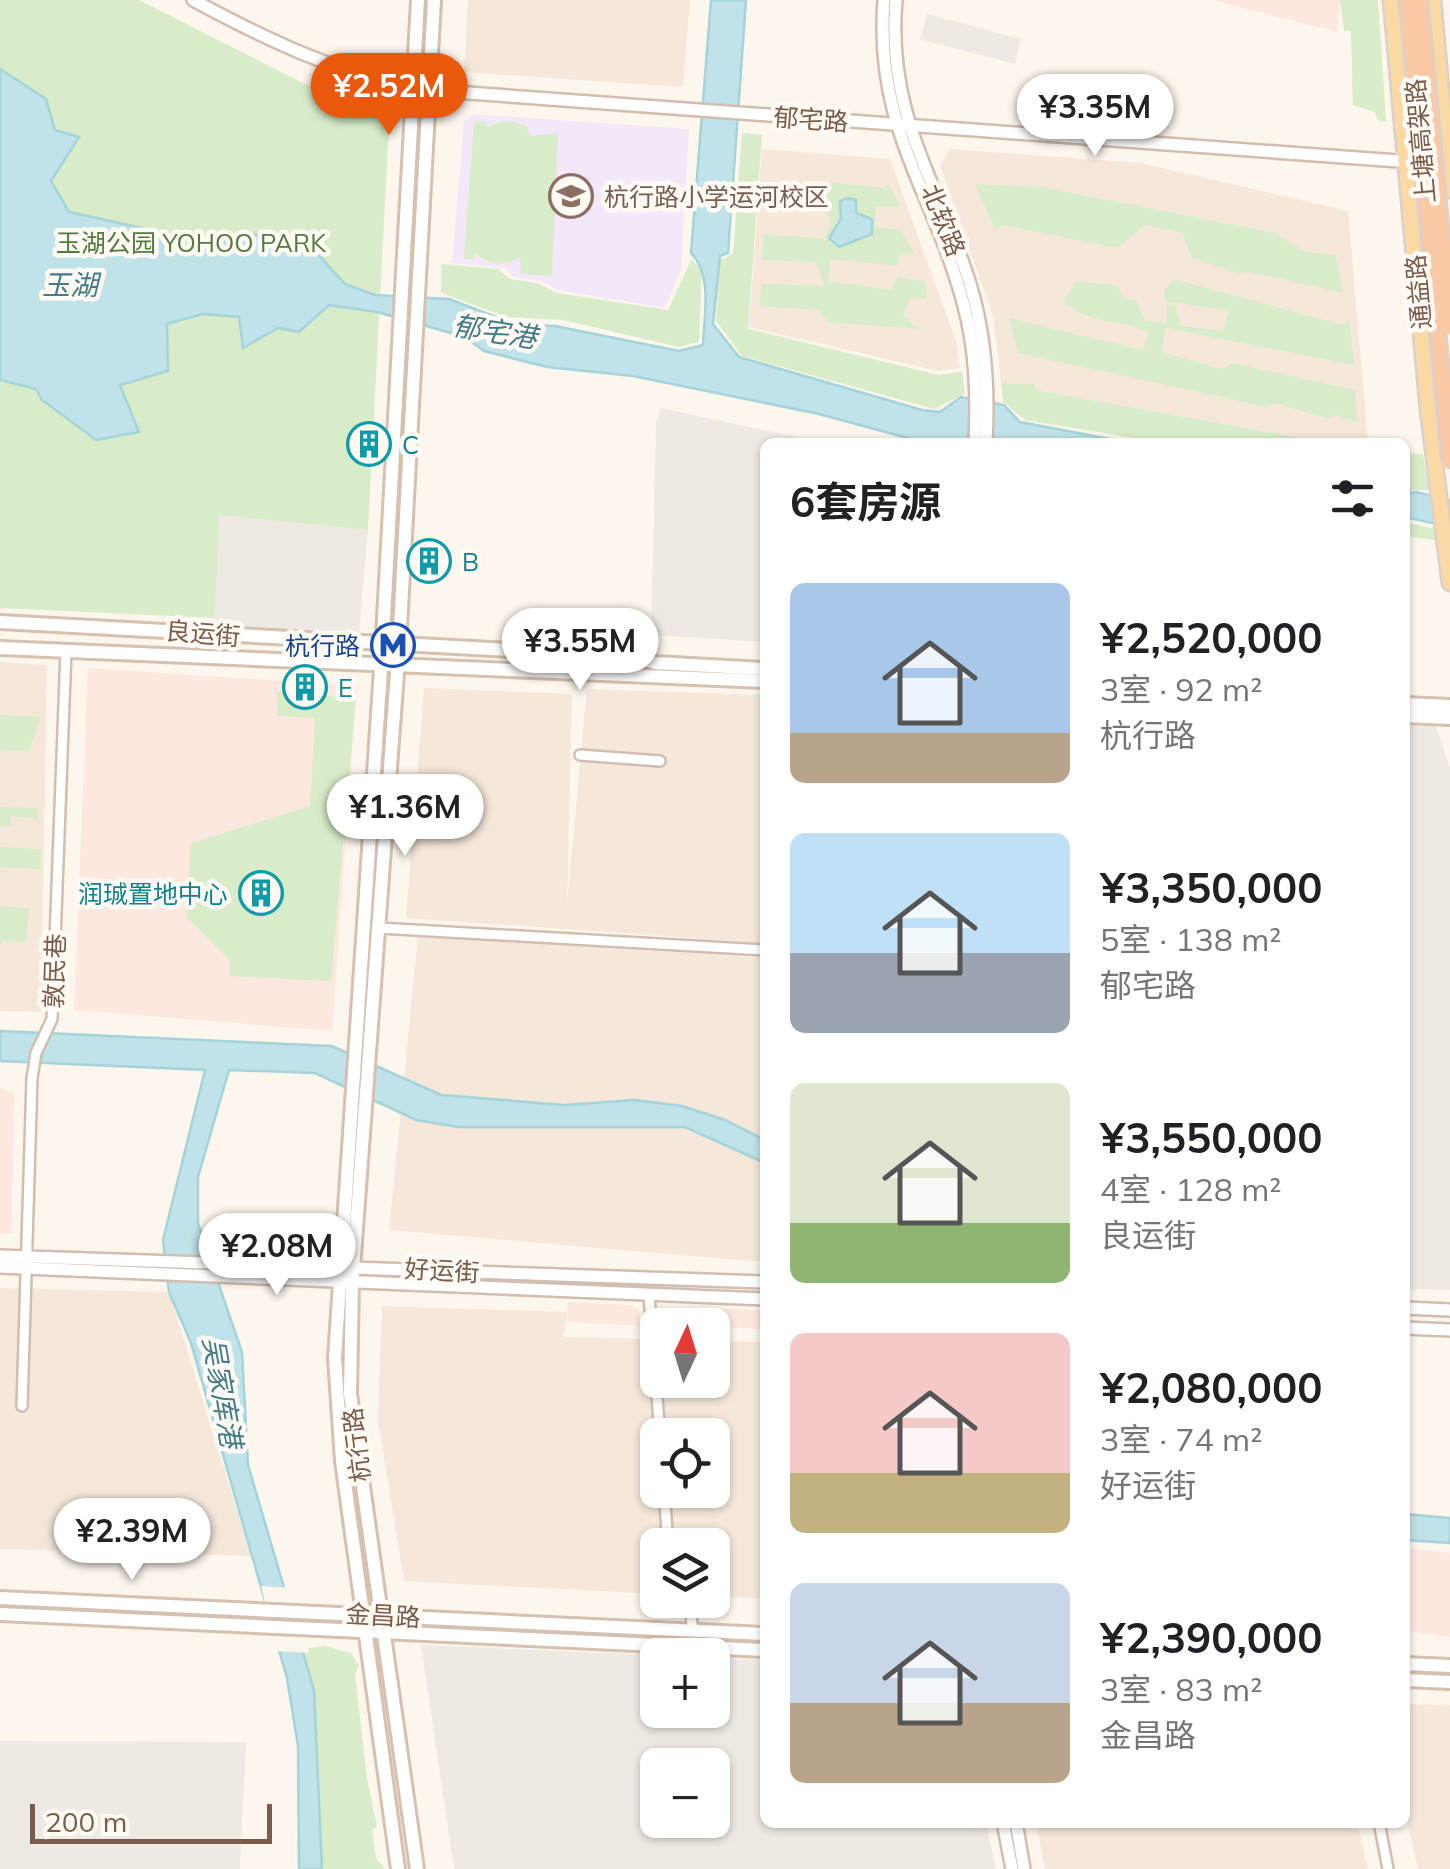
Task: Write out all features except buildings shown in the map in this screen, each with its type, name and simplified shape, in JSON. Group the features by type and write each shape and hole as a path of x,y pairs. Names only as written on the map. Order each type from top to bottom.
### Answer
{"highway":[{"name":"上塘高架路","path":"1407,0 1450,462"},
{"name":"上塘高架路","path":"1420,0 1450,327"}],"main road":[{"name":"杭行路","path":"398,1869 337,1416 338,1275 381,664 418,0"},
{"name":"杭行路","path":"417,1869 386,1634 378,1615 350,1394 352,1284 399,646 434,0"},
{"name":"通益路","path":"1391,0 1434,474 1450,582"},
{"path":"1432,0 1450,190"},
{"name":"良运街","path":"0,622 638,656 655,663 760,669"},
{"name":"良运街","path":"0,648 760,682"},
{"path":"1410,704 1450,706"},
{"path":"1410,716 1450,718"},
{"name":"金昌路","path":"0,1598 760,1634"},
{"name":"金昌路","path":"0,1614 760,1650"},
{"path":"1410,1664 1450,1666"},
{"path":"1410,1680 1450,1682"}],"street":[{"name":"郁宅路","path":"193,0 278,46 363,78 413,89 1449,165"},
{"name":"北软路","path":"884,0 883,52 900,125 969,281 979,319 986,438"},
{"name":"北软路","path":"896,0 895,63 900,125"},
{"name":"北软路","path":"976,438 982,399"},
{"name":"敦民巷","path":"22,1406 33,1061 49,1028 66,651"},
{"path":"580,754 660,761"},
{"path":"379,928 760,950"},
{"name":"好运街","path":"0,1256 25,1262 338,1275 352,1284 760,1299"},
{"name":"好运街","path":"0,1267 25,1262"},
{"name":"好运街","path":"338,1275 354,1265 760,1282"},
{"path":"650,1295 659,1418"},
{"path":"1410,1308 1450,1310"},
{"path":"1410,1328 1450,1330"},
{"path":"691,1618 693,1633"},
{"path":"1005,1828 1012,1869"},
{"path":"1017,1828 1024,1869"},
{"path":"1380,1828 1388,1869"}],"shaded area":[{"path":"468,0 690,0 683,87 464,72"},
{"path":"1212,0 1340,0 1337,32"},
{"path":"927,14 1021,39 1015,64 920,39"},
{"name":"杭行路小学运河校区","path":"471,114 689,129 681,270 665,308 556,290 544,282 514,277 505,268 452,263 464,121"},
{"path":"762,149 890,159 956,341 960,368 938,371 749,327"},
{"path":"950,149 1141,163 1348,211 1368,438 1301,438 1036,390 1035,384 1001,383 993,316 940,165"},
{"path":"661,408 800,438 760,438 760,642 651,635 656,425"},
{"path":"218,514 368,530 359,633 215,626"},
{"path":"0,662 47,665 41,1012 0,1011"},
{"path":"88,668 357,686 332,1031 74,1010"},
{"path":"424,688 572,694 567,903 587,689 760,695 760,943 406,918"},
{"path":"1410,721 1435,723 1450,769 1450,1290 1410,1289"},
{"path":"418,935 760,958 760,1262 389,1230"},
{"path":"0,1088 14,1093 12,1233 0,1233"},
{"path":"0,1288 169,1292 251,1556 0,1549"},
{"path":"568,1302 631,1305 638,1309 640,1318 640,1326 567,1322"},
{"path":"382,1306 568,1312 563,1337 640,1339 640,1398 730,1398 730,1341 760,1342 760,1599 730,1597 730,1528 640,1528 640,1593 404,1581 378,1420"},
{"path":"730,1309 760,1310 760,1329 730,1327"},
{"path":"1410,1549 1450,1553 1450,1637 1410,1631"},
{"path":"421,1645 640,1654 640,1728 730,1728 730,1659 760,1660 760,1828 987,1828 996,1869 454,1869"},
{"path":"1410,1704 1450,1705 1450,1869 1418,1869 1408,1828"},
{"path":"0,1741 246,1742 240,1869 0,1869"},
{"path":"1037,1828 1358,1828 1368,1869 1045,1869"}],"green space":[{"name":"玉湖公园 YOHOO PARK","path":"0,0 139,0 309,86 390,106 368,530 219,515 215,618 0,608"},
{"path":"1340,0 1378,0 1386,122 1378,121 1375,112 1353,105 1351,31 1344,31"},
{"path":"474,121 486,122 487,127 501,122 516,123 526,126 531,136 558,133 552,276 521,274 520,257 503,264 476,254 475,259 464,259"},
{"path":"742,133 762,135 748,329 939,375 962,371 965,394 934,409 742,356 716,321 720,261 733,253"},
{"path":"829,182 884,188 889,184 900,207 875,206 876,227 901,230 915,254 900,253 897,266 830,259 829,281 891,290 898,276 926,282 927,299 910,298 903,315 917,329 829,322 818,310 759,306 762,284 824,286 816,262 762,260 764,234 826,239 831,218 823,210 774,205 779,183 816,187"},
{"path":"975,184 1042,187 1275,233 1306,252 1336,255 1343,293 1250,272 1237,273 1192,258 1182,233 1145,225 1118,248 1001,225 996,231"},
{"path":"691,260 702,269 699,342 679,347 563,320 507,317 441,293 441,264 498,269 510,279 537,283 557,293 668,310"},
{"path":"1174,279 1343,325 1349,319 1354,365 1165,328 1162,352 1222,369 1232,363 1355,390 1357,422 1334,415 1327,419 1276,403 1267,407 1018,353 1009,318 1143,350 1149,332 1084,315 1064,301 1076,281 1118,286 1122,296 1137,302 1145,321 1167,323 1166,305 1175,304 1181,326 1223,331 1229,311 1165,301 1164,291"},
{"path":"1001,383 1035,384 1036,390 1301,438 1135,438 1025,420 1003,402"},
{"path":"1410,453 1423,454 1429,490 1410,490"},
{"path":"1410,523 1435,529 1435,540 1410,537"},
{"path":"277,692 356,698 331,981 230,976 230,960 187,918 191,843 310,806 315,718 277,716"},
{"path":"0,715 41,717 29,751 0,750"},
{"path":"0,807 38,808 38,819 11,816 11,826 0,826"},
{"path":"0,847 41,849 40,869 0,867"},
{"path":"0,906 29,908 26,942 3,941 0,946"},
{"path":"324,1646 351,1653 359,1666 355,1674 367,1779 377,1826 372,1830 376,1858 385,1869 322,1869 314,1690 302,1649"}],"water":[{"path":"711,0 746,0 728,253 720,256 713,324 739,357 922,410 940,412 961,397 1004,405 1020,422 1105,438 907,438 819,414 633,376 547,367 484,351 465,337 377,312 329,305 299,332 278,328 243,348 239,317 202,314 167,324 168,371 120,385 139,432 96,440 42,400 36,389 0,380 0,69 46,99 55,130 79,137 51,181 69,212 169,234 185,251 271,234 315,251 345,284 375,295 449,299 518,325 555,326 679,351 703,345 705,284 691,253"},
{"path":"856,200 856,213 872,219 872,234 839,247 829,238 841,219 840,201"},
{"path":"1410,493 1450,500 1450,527 1410,518"},
{"name":"吴家库港","path":"0,1031 332,1046 441,1095 564,1105 635,1100 682,1106 725,1120 760,1138 760,1161 685,1127 458,1127 416,1120 315,1073 229,1070 198,1177 198,1224 242,1352 248,1465 314,1690 322,1869 299,1869 298,1746 287,1678 191,1343 169,1292 163,1240 205,1070 0,1061"},
{"path":"1410,1514 1450,1518 1450,1543 1410,1540"}],"pier":[{"path":"261,1586 290,1588 309,1653 276,1651"}],"place":[{"name":"杭行路小学运河校区","path":"571,196"},
{"name":"C","path":"369,444"},
{"name":"B","path":"429,561"},
{"name":"杭行路","path":"393,645"},
{"name":"E","path":"305,687"},
{"name":"润珹置地中心","path":"261,893"}],"water label":[{"name":"玉湖","path":"70,284"},
{"name":"郁宅港","path":"495,331"}]}
